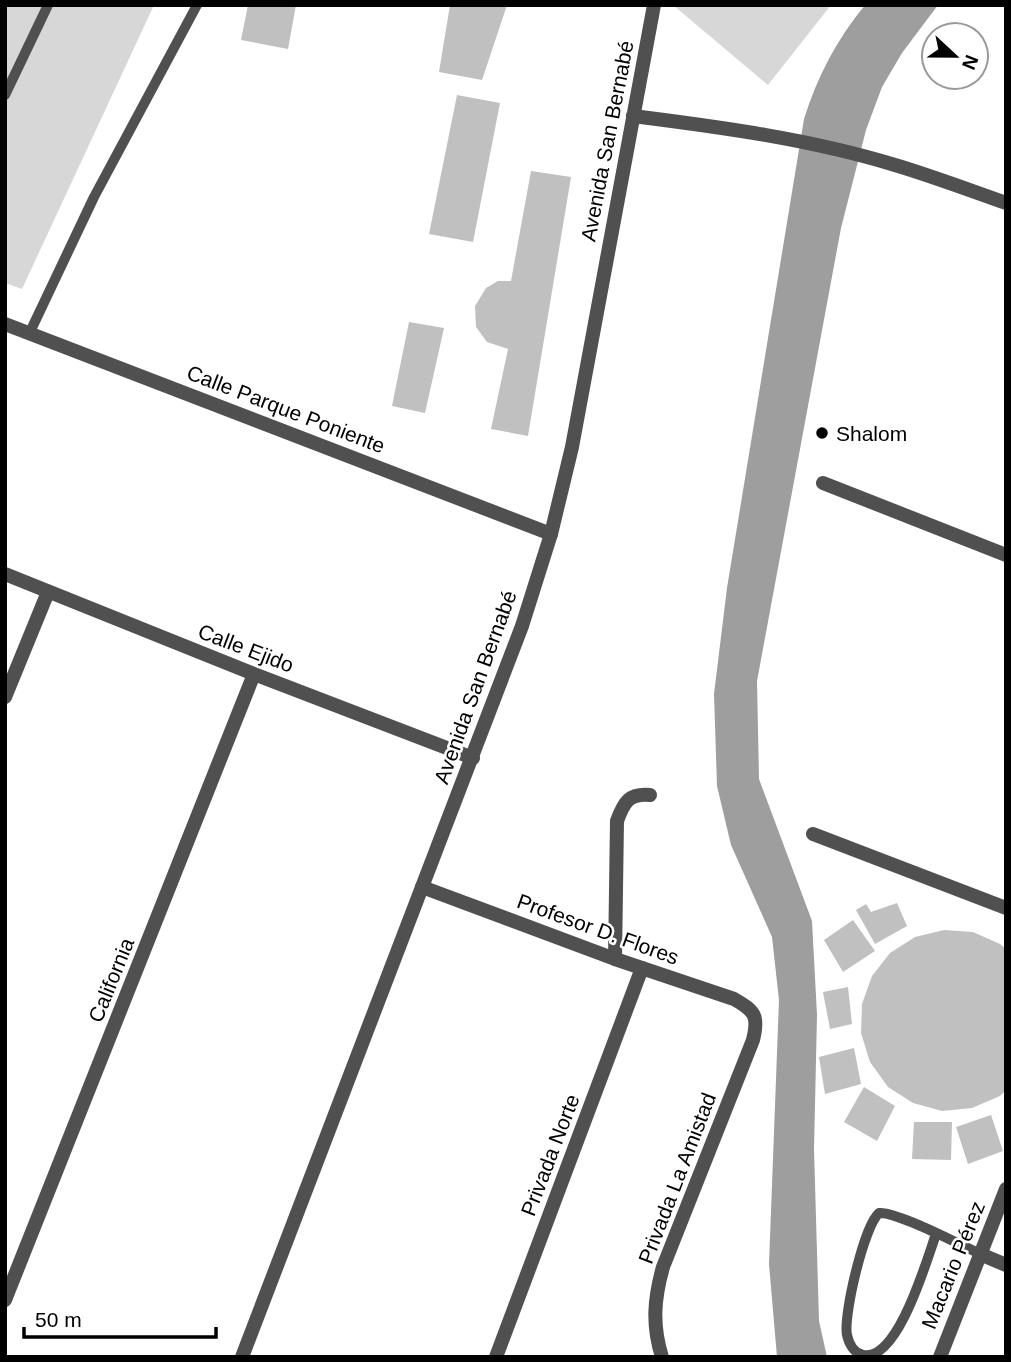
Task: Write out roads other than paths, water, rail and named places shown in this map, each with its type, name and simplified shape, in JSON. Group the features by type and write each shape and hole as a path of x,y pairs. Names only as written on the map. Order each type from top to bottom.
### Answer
{"street":[{"name":"Avenida San Bernabé","path":"242,1357 473,758 522,626 551,534 572,447 654,5"},
{"path":"633,116 714,126 853,154 1006,203"},
{"name":"Calle Parque Poniente","path":"5,324 551,534"},
{"path":"823,483 1006,555"},
{"name":"Calle Ejido","path":"5,574 473,758"},
{"path":"5,698 47,592"},
{"name":"California","path":"5,1300 254,674"},
{"path":"615,958 617,821 629,799 638,794 650,795"},
{"path":"813,834 1006,908"},
{"name":"Profesor D. Flores","path":"422,887 734,999 751,1010 755,1016"},
{"name":"Privada Norte","path":"496,1357 642,968"},
{"name":"Privada La Amistad","path":"662,1357 654,1322 653,1308 657,1289 753,1040 755,1016"},
{"name":"Macario Pérez","path":"940,1357 1006,1189"},
{"path":"980,1254 1006,1265"}],"lane":[{"path":"5,95 48,5"},
{"path":"30,332 94,197 197,5"},
{"path":"936,1234 897,1333 878,1354 863,1355 850,1345 846,1334 855,1276 872,1223 879,1213 888,1213 936,1234 980,1254"}],"place":[{"name":"Shalom","path":"822,433"}]}
